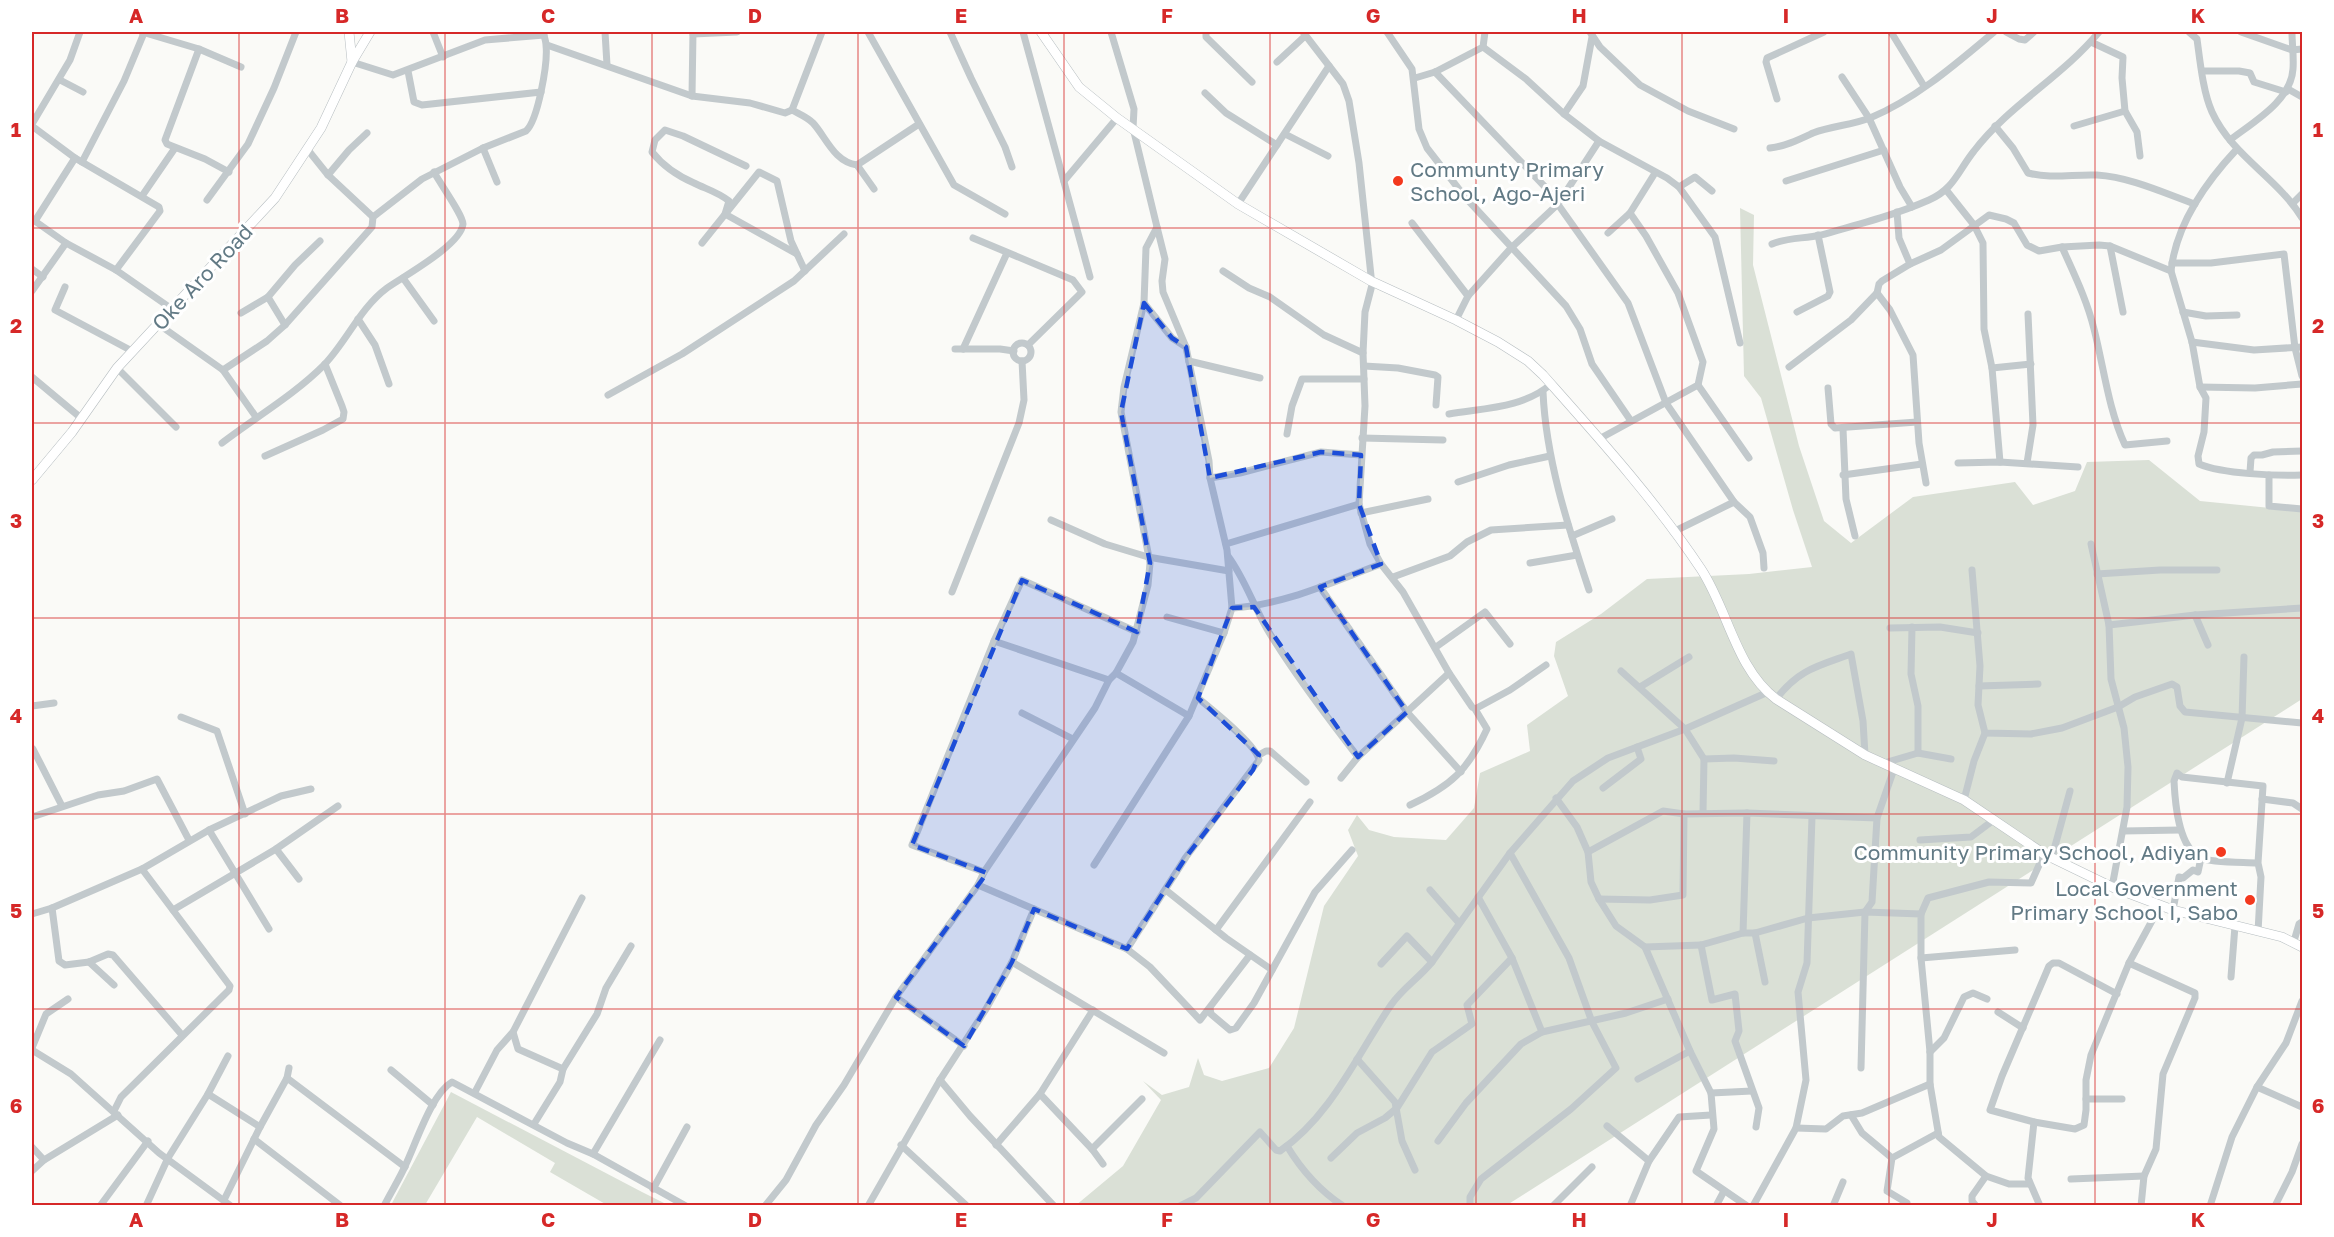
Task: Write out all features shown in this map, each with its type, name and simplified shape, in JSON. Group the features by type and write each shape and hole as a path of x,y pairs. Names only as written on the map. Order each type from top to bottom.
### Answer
{"main road":[{"name":"Oke Aro Road","path":"349,32 352,62"},
{"name":"Oke Aro Road","path":"32,480 72,432 117,368 198,278 260,216 283,187 308,150 352,62 370,32"},
{"path":"1041,32 1075,82 1117,118 1238,204 1371,281 1456,320 1528,361 1551,384 1653,501 1704,573 1751,671 1776,699 1865,755 1964,800 2048,856 2112,887 2173,910 2258,932 2271,933 2294,941 2302,947"}],"street":[{"path":"80,32 60,80 32,125 79,160 156,204 160,211 116,270"},
{"path":"172,309 116,270 66,243 33,220 79,160 124,81 142,32 199,49 241,67"},
{"path":"207,200 252,137 296,32"},
{"path":"432,32 443,57"},
{"path":"482,32 485,40"},
{"path":"605,32 607,65"},
{"path":"692,96 693,33 737,32"},
{"path":"547,45 692,96 750,103 785,113 792,110 822,32"},
{"path":"868,32 954,186 1005,213"},
{"path":"952,32 1012,167"},
{"path":"1023,32 1090,277"},
{"path":"1094,865 1189,716 1224,633 1232,608 1226,544 1210,478 1189,361 1186,347 1163,292 1165,259 1133,128 1134,110 1111,32"},
{"path":"1206,32 1206,37 1252,82"},
{"path":"1387,32 1407,58 1415,78 1419,129 1427,148 1465,197 1566,306 1580,329 1592,364 1631,421"},
{"path":"1483,47 1485,32"},
{"path":"1777,99 1766,62 1767,58 1824,32"},
{"path":"1891,32 1924,87"},
{"path":"1770,148 1789,144 1813,133 1869,118 1894,106 1924,87 1994,32"},
{"path":"2006,32 2025,40 2034,32"},
{"path":"1772,244 1785,239 1818,235 1897,212 1947,191 1973,151 1995,126 2091,42 2099,32"},
{"path":"2189,32 2197,39 2212,111 2237,149 2293,203 2302,218"},
{"path":"2241,32 2292,50 2302,49"},
{"path":"2230,140 2262,115 2287,90 2293,71 2292,32"},
{"path":"352,62 393,75 485,40 543,33 547,45 537,114 530,128 434,172 372,217"},
{"path":"1277,62 1304,34 1342,84 1349,101 1359,163 1371,281 1365,312 1363,353 1365,406 1359,504 1370,544 1381,564 1392,577 1472,707"},
{"path":"1564,114 1583,86 1591,34"},
{"path":"1591,34 1614,62 1640,85 1688,111 1734,129"},
{"path":"2091,42 2123,57 2125,111 2137,132 2140,156"},
{"path":"1415,78 1435,72 1483,47"},
{"path":"1483,47 1526,79 1564,114 1599,141 1667,178 1679,187 1715,237 1740,344"},
{"path":"199,49 166,136 166,144 205,159 229,172"},
{"path":"1238,204 1329,66"},
{"path":"408,71 414,102 422,105 541,92"},
{"path":"2202,71 2250,73 2254,82 2302,96"},
{"path":"1435,72 1548,189 1628,303 1666,403 1734,502 1750,517 1764,553 1764,568"},
{"path":"1842,76 1869,118 1900,187 1912,207"},
{"path":"60,80 83,92"},
{"path":"1205,93 1226,113 1277,145"},
{"path":"792,110 814,124 834,152 852,165 857,165 919,124"},
{"path":"2074,126 2125,111"},
{"path":"1064,181 1117,118"},
{"path":"1995,126 2013,148 2028,173 2043,177 2097,176 2122,180 2195,204"},
{"path":"725,214 729,201 721,194 693,183 661,164 652,152 655,140 665,130 683,136 746,166"},
{"path":"328,175 367,133"},
{"path":"1285,134 1328,156"},
{"path":"1456,320 1468,296 1511,248 1558,204 1599,141"},
{"path":"142,196 175,148"},
{"path":"483,148 496,182"},
{"path":"2237,149 2213,175 2195,204 2182,231 2172,262 2171,271 2192,342 2200,387 2206,398 2204,432 2198,456 2199,464 2232,472 2302,475"},
{"path":"223,370 267,341 285,325 372,227 372,217 328,175 308,150"},
{"path":"1786,181 1884,150"},
{"path":"857,165 873,189"},
{"path":"222,443 293,392 325,364 376,298 424,265 448,244 463,223 462,217 434,172"},
{"path":"702,243 759,172 777,181 791,241 805,271"},
{"path":"1608,233 1630,213 1655,173"},
{"path":"1679,187 1695,177 1713,191"},
{"path":"1947,191 1974,225 1983,243 1984,329 1992,368 2000,462"},
{"path":"2293,203 2302,194"},
{"path":"1897,212 1899,238 1910,264"},
{"path":"1630,213 1646,236 1678,293 1703,362 1698,385 1749,458"},
{"path":"725,214 797,254"},
{"path":"1789,367 1851,320 1877,292 1882,281 1910,264 1941,250 1989,215 2014,223 2032,249 2039,251 2062,247 2110,246 2171,271"},
{"path":"1412,223 1468,296"},
{"path":"765,1206 786,1180 816,1125 844,1085 896,997 978,885 984,872 1095,708 1137,632 1148,585 1150,563 1122,412 1124,387 1144,303 1146,248 1156,227"},
{"path":"608,395 682,354 794,281 844,234"},
{"path":"1797,312 1828,296 1830,292 1818,235"},
{"path":"973,238 1078,284 1082,292 1028,345"},
{"path":"241,313 267,297 320,241"},
{"path":"32,291 66,243"},
{"path":"2110,246 2124,312"},
{"path":"2062,247 2081,288 2094,327 2110,407 2125,446 2167,441"},
{"path":"963,349 1007,253"},
{"path":"2172,262 2211,263 2284,254 2302,376"},
{"path":"32,269 43,277"},
{"path":"1224,271 1250,288 1270,297 1324,335 1363,353"},
{"path":"403,278 434,321"},
{"path":"65,287 55,308 57,313 132,351"},
{"path":"1877,292 1890,310 1913,355 1917,422 1926,483"},
{"path":"267,297 285,325"},
{"path":"1144,303 1172,338 1186,347"},
{"path":"2183,312 2206,316 2237,315"},
{"path":"2027,463 2033,425 2028,314"},
{"path":"358,319 375,345 389,384"},
{"path":"158,324 223,370 256,417"},
{"path":"2192,342 2254,350 2299,348"},
{"path":"1028,345 1031,350 1027,360 1022,361 1015,357 1016,346 1028,345"},
{"path":"955,349 1014,351"},
{"path":"952,592 1019,423 1024,400 1022,361"},
{"path":"1189,361 1260,378"},
{"path":"265,456 342,419 344,412 325,364"},
{"path":"1992,368 2031,364"},
{"path":"1364,366 1398,368 1435,375 1439,382 1436,405"},
{"path":"117,368 176,427"},
{"path":"32,377 81,418"},
{"path":"1287,434 1292,406 1302,379 1364,379"},
{"path":"1449,414 1518,402 1543,392 1551,384"},
{"path":"2200,387 2255,388 2302,384"},
{"path":"1599,440 1698,385"},
{"path":"1828,388 1833,427 1843,429 1917,422"},
{"path":"1543,392 1545,427 1550,456 1588,590"},
{"path":"1843,429 1843,475 1847,509 1855,536"},
{"path":"1362,438 1443,440"},
{"path":"2250,472 2254,455 2302,451"},
{"path":"1210,478 1233,475 1322,452 1361,455"},
{"path":"1458,482 1509,465 1550,456"},
{"path":"1958,463 2000,462 2078,466"},
{"path":"1843,475 1922,464"},
{"path":"2269,475 2269,506 2302,508"},
{"path":"1361,513 1428,500"},
{"path":"1674,532 1734,502"},
{"path":"1226,544 1359,504"},
{"path":"1572,536 1612,519"},
{"path":"1051,520 1105,544 1148,557 1229,571"},
{"path":"1392,577 1450,556 1467,542 1491,530 1568,525"},
{"path":"2091,544 2109,625 2111,679 2124,728 2128,767 2127,807 2112,887"},
{"path":"1226,554 1241,575 1254,607 1325,715 1358,757"},
{"path":"1530,563 1577,555"},
{"path":"1232,608 1254,607 1381,564"},
{"path":"1964,800 1974,761 1985,733 1978,705 1978,633 1972,570"},
{"path":"2097,574 2160,570 2217,570"},
{"path":"984,872 912,845 994,641 1022,580 1137,632"},
{"path":"1320,586 1407,712 1461,772"},
{"path":"2109,625 2195,615 2302,608"},
{"path":"1436,647 1485,612 1510,644"},
{"path":"2195,615 2208,645"},
{"path":"1167,617 1224,633"},
{"path":"1912,627 1911,674 1918,706 1918,753"},
{"path":"1890,628 1940,627 1978,633"},
{"path":"994,641 1109,680"},
{"path":"1776,699 1789,683 1805,671 1851,654 1863,721 1865,755"},
{"path":"1640,687 1689,657"},
{"path":"2227,783 2242,718 2244,657"},
{"path":"1410,805 1438,792 1461,772 1480,745 1487,729 1475,709 1510,690 1546,665"},
{"path":"1621,671 1685,729 1704,759 1703,813"},
{"path":"1116,673 1189,716"},
{"path":"1341,778 1358,757 1449,673"},
{"path":"1979,686 2038,684"},
{"path":"1985,733 2031,734 2062,728 2172,684 2177,687 2180,706 2185,712 2302,723"},
{"path":"1180,1206 1196,1198 1260,1132 1276,1150 1280,1151 1315,1122 1392,1003 1432,962 1510,854 1573,781 1608,758 1685,729 1768,692"},
{"path":"1127,949 1167,891 1186,857 1259,759 1241,735 1198,698"},
{"path":"32,706 54,703"},
{"path":"1022,713 1073,739"},
{"path":"181,717 217,731 245,814"},
{"path":"1604,788 1641,759 1636,747"},
{"path":"33,749 62,806"},
{"path":"1258,755 1270,751 1306,782"},
{"path":"1884,763 1918,753 1951,759"},
{"path":"1704,759 1734,758 1774,761"},
{"path":"1861,1068 1865,912 1872,902 1876,818 1894,769"},
{"path":"2258,863 2201,858 2193,852 2180,830 2174,780 2177,773 2182,777 2263,786 2258,863 2261,877 2258,932"},
{"path":"32,817 98,795 124,792 157,779 189,840"},
{"path":"32,914 52,908 142,869 189,840 288,793 311,789"},
{"path":"2029,1184 2009,1184 1986,1176 1944,1143 1938,1133 1930,1084 1930,1052 1921,958 1922,914 1928,898 1953,890 1996,881 2031,883 2048,856 2070,791"},
{"path":"1556,798 1577,827 1588,852 1591,882 1599,899 1616,926 1645,947 1690,1051 1711,1093 1714,1129 1696,1171 1747,1206"},
{"path":"2262,799 2293,803 2302,809"},
{"path":"1216,930 1310,802"},
{"path":"173,910 276,849 338,806"},
{"path":"1588,852 1664,811 1684,814 1748,813 1876,818"},
{"path":"1743,933 1748,813"},
{"path":"1599,899 1650,900 1683,895 1684,814"},
{"path":"1753,1206 1796,1128 1806,1080 1798,992 1807,963 1812,817"},
{"path":"1920,840 1971,837 1995,819"},
{"path":"209,830 269,929"},
{"path":"2123,831 2180,830"},
{"path":"276,849 299,879"},
{"path":"1210,1008 1211,1014 1230,1030 1236,1028 1254,1003 1315,892 1352,850"},
{"path":"1470,1206 1470,1197 1481,1179 1570,1109 1616,1068 1592,1022 1569,958 1510,854"},
{"path":"2173,910 2179,877 2183,878 2193,870 2198,872 2201,858"},
{"path":"32,1171 44,1160 116,1113 121,1097 229,990 230,986 142,869"},
{"path":"978,885 1127,949 1150,967 1200,1020 1250,956"},
{"path":"1430,890 1459,924"},
{"path":"1167,891 1250,956 1272,970"},
{"path":"1478,897 1512,958 1542,1032"},
{"path":"475,1092 497,1050 513,1032 582,898"},
{"path":"2117,994 2060,963 2053,963 2049,966 1990,1110 2034,1122 2080,1128 2085,1118 2086,1080 2091,1054 2117,994 2129,963 2160,906"},
{"path":"52,908 58,961 65,965 89,962 108,954 116,958 182,1035"},
{"path":"868,1206 901,1145 940,1080 964,1046 1012,962 1034,909"},
{"path":"1645,947 1701,945 1808,918 1865,912 1922,914"},
{"path":"2294,941 2302,922"},
{"path":"2231,977 2235,926"},
{"path":"1755,933 1765,982"},
{"path":"1381,964 1407,936 1432,962"},
{"path":"1701,945 1712,1000 1735,994 1739,1031 1735,1041 1759,1108 1756,1127"},
{"path":"534,1124 560,1082 563,1069 597,1014 606,988 631,946"},
{"path":"1921,958 2015,950"},
{"path":"1331,1158 1357,1133 1385,1118 1397,1108 1432,1052 1472,1024 1467,1005 1512,958"},
{"path":"89,962 114,985"},
{"path":"1012,962 1164,1053"},
{"path":"2129,963 2195,993 2163,1074 2156,1149 2144,1176 2141,1206"},
{"path":"1930,1052 1944,1038 1964,997 1972,993 1987,999"},
{"path":"896,997 964,1046"},
{"path":"68,999 46,1014 32,1049 71,1074 168,1158 231,1206"},
{"path":"1438,1142 1466,1103 1521,1044 1542,1032 1592,1022 1668,999"},
{"path":"2210,1206 2230,1144 2257,1087 2279,1056 2292,1030 2302,1001"},
{"path":"996,1145 1040,1094 1093,1010"},
{"path":"1998,1012 2023,1029"},
{"path":"2292,1030 2302,1031"},
{"path":"513,1032 518,1049 563,1069"},
{"path":"593,1154 660,1040"},
{"path":"1638,1079 1690,1051"},
{"path":"146,1206 168,1158 208,1094 228,1056"},
{"path":"1357,1059 1390,1096 1397,1108 1402,1141 1414,1170"},
{"path":"224,1200 289,1068"},
{"path":"391,1070 433,1105"},
{"path":"286,1078 405,1167"},
{"path":"940,1080 996,1145 1054,1206"},
{"path":"384,1206 405,1167 433,1105 443,1088 452,1082 475,1092 561,1140 593,1154 686,1206"},
{"path":"1796,1128 1826,1129 1843,1116 1863,1113 1930,1084"},
{"path":"2257,1087 2302,1107"},
{"path":"1711,1093 1752,1091"},
{"path":"208,1094 260,1126"},
{"path":"1040,1094 1092,1149 1103,1164"},
{"path":"2086,1098 2122,1099"},
{"path":"1092,1149 1142,1099"},
{"path":"1630,1206 1649,1161 1679,1117 1712,1115"},
{"path":"1851,1115 1862,1133 1892,1158"},
{"path":"2034,1122 2027,1172 2029,1184 2040,1206"},
{"path":"1607,1125 1649,1161"},
{"path":"653,1189 687,1127"},
{"path":"1892,1158 1938,1133"},
{"path":"254,1139 341,1206"},
{"path":"100,1206 148,1141"},
{"path":"2275,1206 2292,1172 2302,1144"},
{"path":"901,1145 967,1206"},
{"path":"1287,1146 1312,1181 1327,1196 1343,1206"},
{"path":"32,1147 44,1160"},
{"path":"1892,1158 1887,1191 1908,1205"},
{"path":"1553,1206 1592,1167"},
{"path":"1976,1206 1972,1201 1972,1196 1986,1176"},
{"path":"2071,1179 2144,1176"},
{"path":"1833,1206 1843,1182"},
{"path":"1716,1206 1724,1191"}],"highlighted area":[{"path":"1144,303 1172,338 1186,347 1210,478 1321,452 1361,455 1359,504 1381,564 1320,587 1407,712 1358,757 1254,607 1232,608 1198,698 1259,755 1253,770 1186,857 1127,949 1034,909 1012,962 964,1046 896,997 987,873 912,845 1022,580 1137,632 1150,563 1121,412"}],"shaded area":[{"path":"1740,208 1754,215 1753,265 1799,446 1824,521 1851,543 1913,497 2015,482 2033,505 2075,491 2087,462 2149,460 2200,501 2302,511 2302,699 1507,1205 1075,1206 1123,1166 1161,1100 1143,1081 1162,1095 1189,1087 1198,1058 1204,1075 1222,1081 1269,1068 1294,1028 1324,906 1358,856 1348,830 1357,815 1369,830 1394,837 1446,840 1474,808 1480,773 1530,751 1527,725 1568,696 1554,656 1556,642 1601,614 1647,579 1749,574 1812,567 1761,398 1744,376"},
{"path":"451,1092 668,1205 607,1205 550,1172 555,1163 477,1117 425,1205 391,1205"}],"place":[{"name":"Communty Primary School, Ago-Ajeri","path":"1398,181"},
{"name":"Community Primary School, Adiyan","path":"2221,852"},
{"name":"Local Government Primary School I, Sabo","path":"2250,900"}]}
